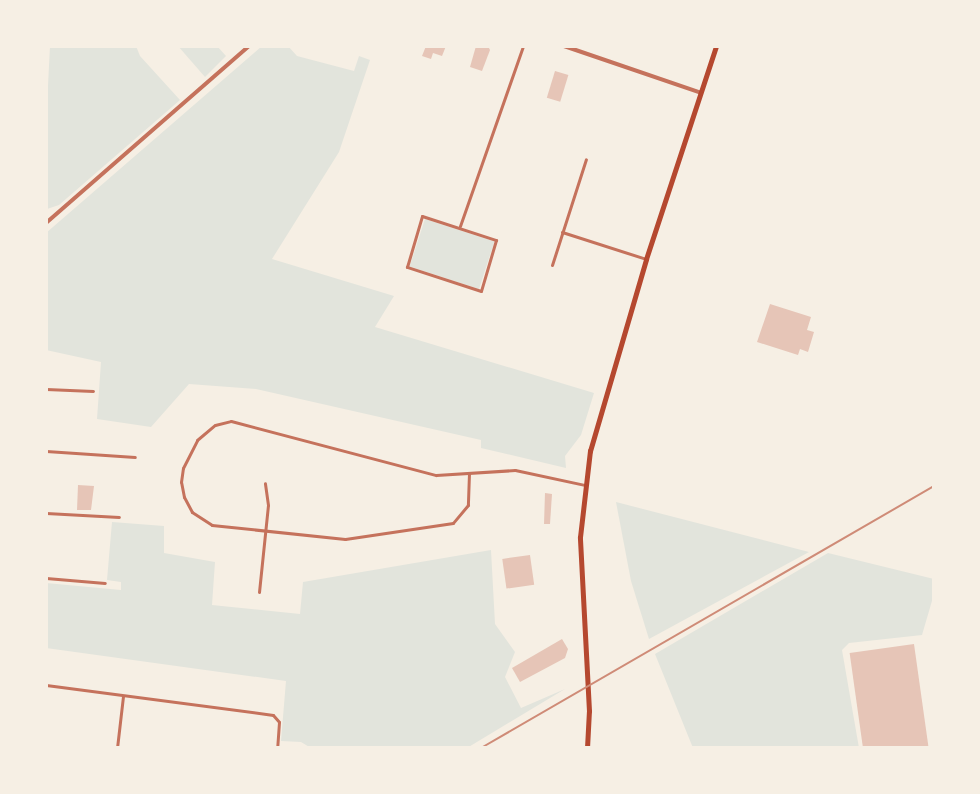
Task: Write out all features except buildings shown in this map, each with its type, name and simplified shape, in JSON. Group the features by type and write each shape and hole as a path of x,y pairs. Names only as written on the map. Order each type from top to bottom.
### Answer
{"main road":[{"path":"587,748 589,711 580,559 585,485 597,422 646,259 716,46"}],"street":[{"path":"46,223 249,46"},
{"path":"460,226 523,46"},
{"path":"564,46 701,93"},
{"path":"552,265 586,159"},
{"path":"422,216 460,226 496,240 481,291 407,267 422,216"},
{"path":"562,232 646,259"},
{"path":"46,389 93,391"},
{"path":"469,473 470,491 466,511 447,526 345,539 265,533 203,522 184,497 183,468 197,440 215,425 239,422 436,475 515,470 585,485"},
{"path":"46,451 135,457"},
{"path":"259,592 268,502 265,483"},
{"path":"46,513 119,517"},
{"path":"46,578 105,583"},
{"path":"46,685 269,715 279,722 277,748"},
{"path":"117,748 123,696"}],"shaded area":[{"path":"50,46 136,46 140,56 180,100 59,205 47,209 46,125"},
{"path":"178,46 217,46 226,56 205,77"},
{"path":"262,46 288,46 297,56 354,71 359,56 370,60 339,152 272,259 394,296 375,327 594,393 581,435 565,456 566,468 481,448 481,440 256,389 189,384 151,427 97,419 101,362 46,350 46,233"},
{"path":"425,219 494,242 479,289 410,267"},
{"path":"616,502 809,552 649,639 631,581"},
{"path":"112,522 164,526 164,553 215,562 212,605 300,614 303,582 491,550 495,624 515,652 505,677 521,708 565,689 467,748 311,748 301,742 281,741 286,681 46,648 46,583 121,590 121,582 107,580"},
{"path":"828,553 934,579 934,594 922,635 849,643 842,650 859,748 693,748 655,654"}],"railway":[{"path":"481,748 934,486"}]}
